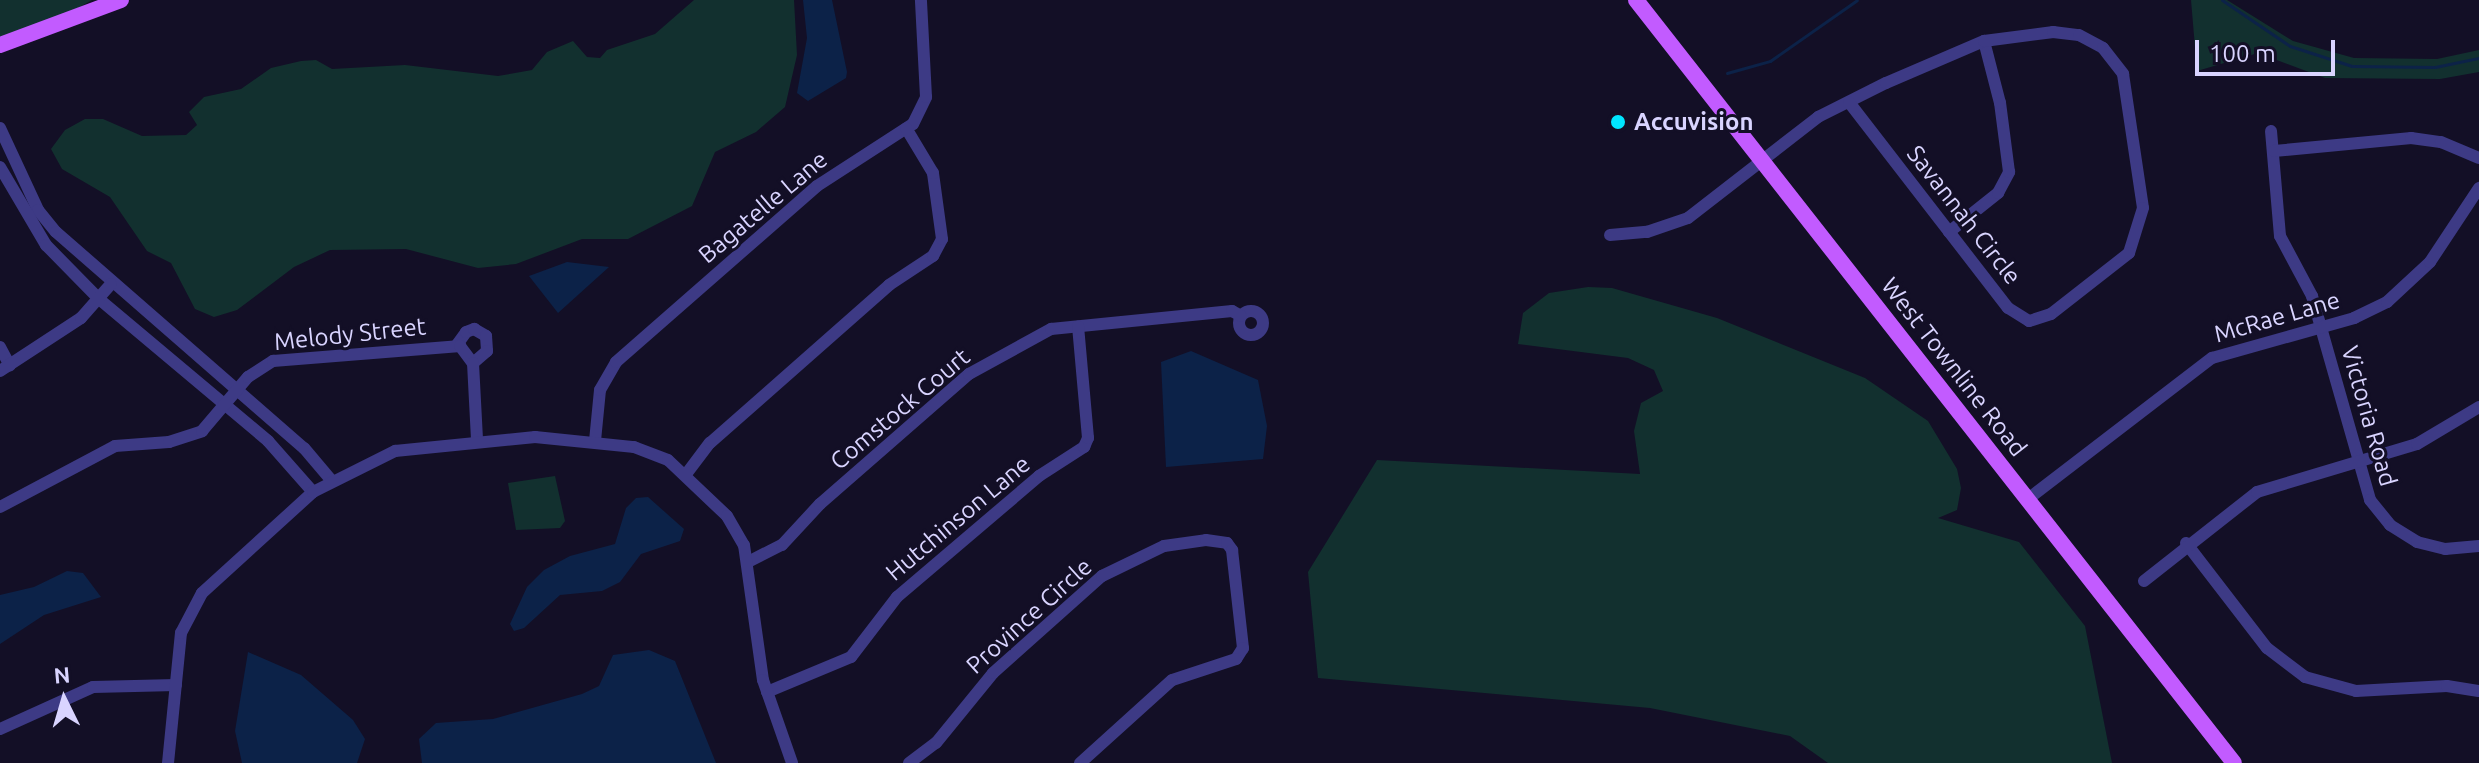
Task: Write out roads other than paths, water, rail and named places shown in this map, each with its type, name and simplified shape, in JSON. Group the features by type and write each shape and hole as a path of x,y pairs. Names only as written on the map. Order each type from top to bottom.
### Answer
{"main road":[{"path":"0,45 121,0"},
{"name":"West Townline Road","path":"1636,0 2234,763"}],"street":[{"name":"Bagatelle Lane","path":"595,441 600,390 616,362 817,186 906,128 926,97 921,0"},
{"name":"Savannah Circle","path":"1610,235 1647,232 1688,218 1818,117 1849,102 1984,41 2053,32 2079,35 2103,48 2123,74 2133,118 2143,208 2140,231 2129,253 2051,314 2029,321 2008,308 1849,102"},
{"path":"1949,232 1998,193 2009,172 2000,103 1984,41"},
{"path":"0,128 38,210 111,284 304,448 332,481"},
{"path":"687,473 710,443 889,285 933,256 942,239 933,173 906,128"},
{"name":"Victoria Road","path":"2271,131 2280,236 2321,327 2357,464 2370,500 2404,536 2445,549 2479,546"},
{"path":"2274,151 2411,138 2441,142 2479,158"},
{"path":"0,167 46,245 99,299 228,405 313,492"},
{"name":"McRae Lane","path":"2028,499 2212,358 2372,310 2414,280 2479,188"},
{"path":"0,347 5,369 81,318 111,284"},
{"name":"Comstock Court","path":"748,562 782,545 820,504 969,374 1051,329 1232,311 1241,316"},
{"name":"Hutchinson Lane","path":"767,692 851,657 897,597 1039,476 1084,447 1088,438 1078,326"},
{"path":"456,346 466,332 486,336 487,351 473,363 477,440"},
{"name":"Melody Street","path":"0,507 115,446 169,442 202,431 228,405 248,377 273,361 456,346 473,363"},
{"path":"2144,581 2186,543 2257,492 2417,444 2479,407"},
{"path":"168,763 181,633 202,593 313,492 332,481 395,451 477,440 595,441 634,447 687,473 727,516 748,562 767,692 792,763"},
{"name":"Province Circle","path":"909,763 936,743 994,671 1102,576 1164,546 1206,540 1227,543 1232,550 1243,648 1236,659 1172,680 1080,763"},
{"path":"2186,543 2267,648 2305,677 2356,691 2447,686 2479,691"},
{"path":"0,729 93,687 176,685"}],"water":[{"path":"803,0 832,0 847,72 846,78 808,101 797,93 807,38"},
{"path":"567,262 609,267 558,313 529,276"},
{"path":"1191,351 1258,380 1267,426 1263,459 1166,467 1161,362"},
{"path":"648,497 684,529 680,541 641,554 620,582 602,591 560,595 524,628 514,631 510,624 527,587 544,570 570,556 615,544 626,508 636,498"},
{"path":"67,571 83,573 101,597 44,615 0,644 0,595 34,587"},
{"path":"649,650 675,661 716,763 422,763 419,739 436,723 493,719 582,694 599,686 613,655"},
{"path":"248,652 301,675 353,720 365,739 357,763 242,763 235,731"}],"waterway":[{"path":"1727,73 1770,61 1857,0"},
{"path":"2222,0 2290,46 2352,66 2435,67 2479,58"}],"place":[{"name":"Accuvision","path":"1618,122"}]}
